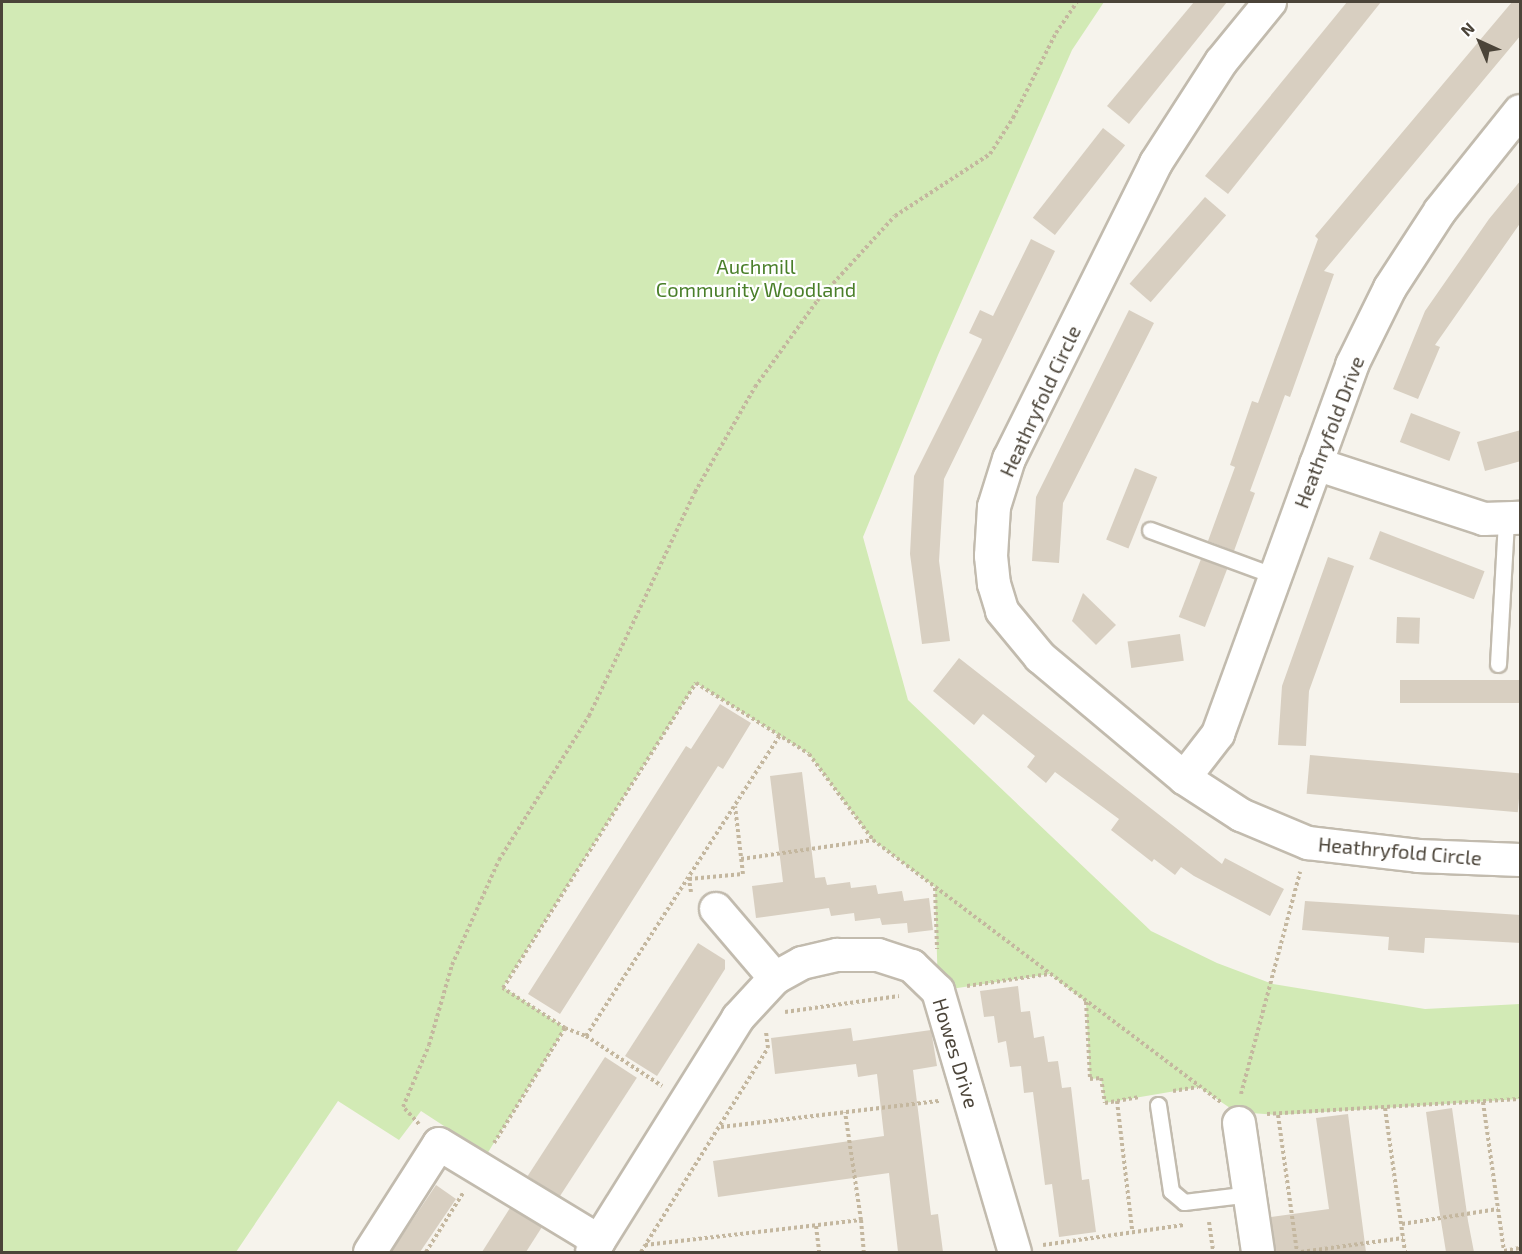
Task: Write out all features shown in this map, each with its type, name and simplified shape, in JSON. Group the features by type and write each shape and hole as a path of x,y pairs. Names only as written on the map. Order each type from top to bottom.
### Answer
{"street":[{"name":"Heathryfold Circle","path":"1270,2 1221,62 1156,163 1009,459 994,507 991,556 994,584 1002,611 1040,657 1184,778 1241,815 1308,843 1418,856 1521,861"},
{"name":"Heathryfold Drive","path":"1184,778 1218,734 1352,365 1390,288 1440,211 1521,111"},
{"path":"1316,464 1484,519 1514,518"},
{"path":"716,909 775,978"},
{"name":"Howes Drive","path":"439,1144 596,1247 686,1102 751,1016 775,978 802,963 837,955 878,955 912,966 938,991 1014,1251"},
{"path":"1239,1123 1258,1252"},
{"path":"370,1252 439,1144"}],"lane":[{"path":"1498,664 1514,518"},
{"path":"1150,530 1275,576"},
{"path":"1157,1098 1170,1191 1184,1202 1251,1194"}],"path":[{"path":"439,1144 404,1107 429,1045 452,965 499,860 589,716 695,492 754,387 817,302 895,216 990,154 1013,118 1056,33 1077,2"},
{"path":"586,1036 780,735"},
{"path":"689,879 743,874 735,805"},
{"path":"741,859 873,840"},
{"path":"1239,1123 1236,1112 1308,843"},
{"path":"689,879 693,911 716,909"},
{"path":"935,887 938,991"},
{"path":"641,1252 768,1048 751,1016 1050,974"},
{"path":"1086,1002 1090,1079 1101,1078 1105,1103 1157,1098 1199,1087"},
{"path":"566,1028 586,1036 686,1102"},
{"path":"720,1128 970,1097"},
{"path":"1117,1101 1132,1229"},
{"path":"1483,1102 1504,1252 1521,1248"},
{"path":"1385,1108 1405,1252"},
{"path":"845,1112 864,1252"},
{"path":"1278,1115 1299,1252 1403,1238"},
{"path":"1402,1224 1498,1209"},
{"path":"645,1245 861,1220"},
{"path":"1198,1223 1210,1222 1214,1252"},
{"path":"1014,1251 1187,1225"},
{"path":"816,1226 819,1252"}],"green space":[{"name":"Auchmill Community Woodland","path":"2,2 1104,2 1072,50 938,355 863,537 908,700 1151,931 1217,963 1273,984 1425,1009 1520,1004 1520,1099 1278,1115 1236,1112 1199,1087 1105,1103 1101,1078 1090,1079 1086,1002 1050,974 938,991 935,887 873,840 809,754 696,683 503,987 565,1028 487,1154 421,1111 399,1140 338,1101 236,1252 2,1252"}],"building":[{"path":"1194,2 1227,2 1129,124 1107,106"},
{"path":"1347,2 1381,2 1228,194 1205,176"},
{"path":"1512,2 1521,2 1521,35 1324,271 1334,274 1290,397 1285,395 1250,491 1255,493 1234,551 1208,541 1235,467 1230,465 1252,401 1258,403 1318,239 1315,236"},
{"path":"1103,128 1125,145 1055,235 1033,218"},
{"path":"1521,180 1521,222 1435,345 1440,347 1418,399 1393,389 1425,311 1489,219"},
{"path":"1205,197 1226,215 1151,302 1130,284"},
{"path":"1031,239 1055,251 944,479 939,561 950,641 922,644 910,554 914,476 981,342 982,339 969,333 980,310 993,316"},
{"path":"1129,310 1154,323 1063,503 1059,563 1032,561 1036,497"},
{"path":"1411,413 1460,432 1449,461 1400,442"},
{"path":"1521,430 1521,461 1485,471 1477,442"},
{"path":"1135,468 1157,477 1128,548 1106,539"},
{"path":"1380,531 1485,571 1474,599 1369,559"},
{"path":"1328,557 1354,566 1309,691 1306,746 1278,745 1282,686"},
{"path":"1201,559 1227,569 1205,627 1179,617"},
{"path":"1083,593 1116,625 1096,645 1072,621"},
{"path":"1397,617 1420,618 1419,644 1396,643"},
{"path":"1180,634 1184,661 1131,668 1128,641"},
{"path":"959,658 1222,864 1225,858 1284,889 1270,916 1181,867 1175,875 1154,859 1152,862 1111,830 1119,819 1055,772 1046,783 1027,767 1035,756 983,714 974,725 933,691"},
{"path":"1400,680 1520,680 1520,703 1400,703"},
{"path":"720,704 751,723 723,769 718,766 560,1014 528,994 686,746 691,749"},
{"path":"1310,755 1520,773 1518,812 1307,794"},
{"path":"802,772 815,878 825,877 827,885 850,882 851,888 876,885 878,894 902,891 904,901 929,898 933,930 908,933 907,923 882,925 880,918 855,921 854,913 831,916 829,908 756,918 752,886 783,882 770,776"},
{"path":"1305,901 1521,915 1521,943 1425,938 1424,953 1388,950 1389,937 1302,930"},
{"path":"698,943 725,960 725,969 657,1076 625,1056"},
{"path":"1018,986 1021,1012 1030,1011 1034,1038 1044,1036 1048,1062 1058,1061 1062,1088 1071,1087 1082,1180 1089,1179 1096,1232 1059,1237 1052,1184 1045,1185 1033,1092 1024,1093 1021,1066 1010,1067 1006,1041 998,1043 994,1016 984,1017 980,991"},
{"path":"851,1028 853,1041 931,1030 937,1066 913,1070 931,1215 938,1214 943,1252 898,1252 889,1173 718,1197 713,1161 884,1136 877,1074 858,1077 856,1064 775,1074 771,1038"},
{"path":"605,1057 637,1078 560,1197 528,1176"},
{"path":"1452,1108 1474,1252 1446,1252 1440,1215 1426,1112"},
{"path":"1348,1114 1366,1252 1276,1252 1271,1217 1329,1209 1316,1118"},
{"path":"436,1185 456,1199 420,1252 391,1252"},
{"path":"510,1208 542,1227 526,1252 482,1252"}]}
